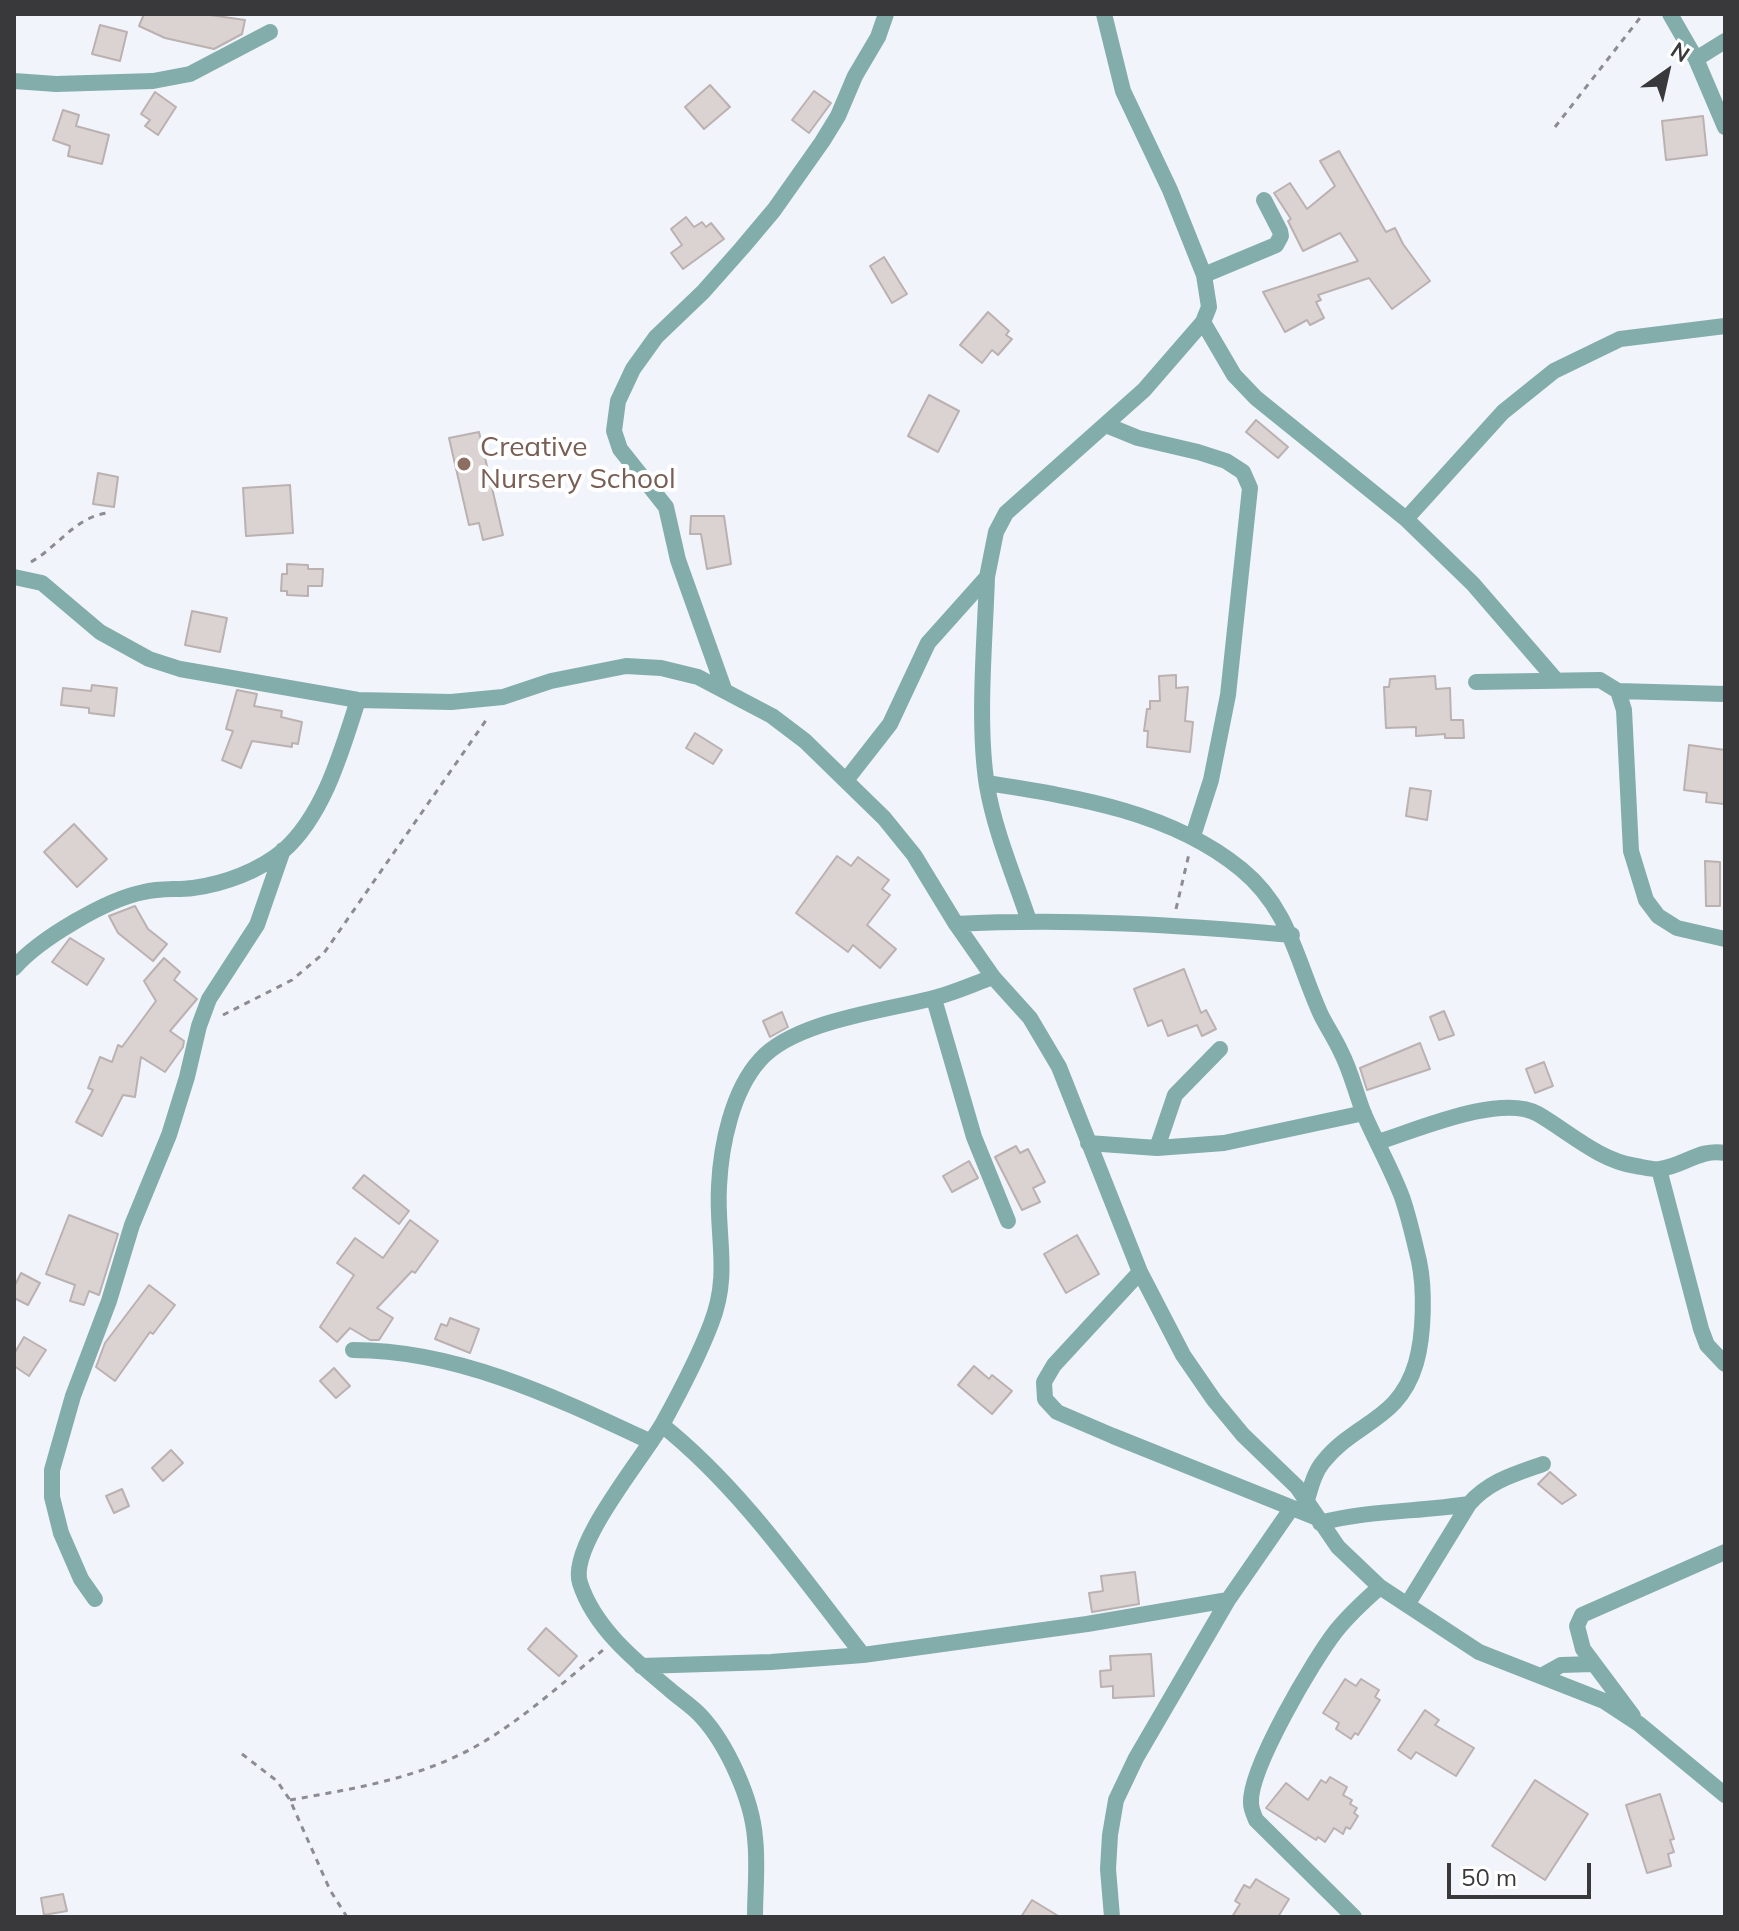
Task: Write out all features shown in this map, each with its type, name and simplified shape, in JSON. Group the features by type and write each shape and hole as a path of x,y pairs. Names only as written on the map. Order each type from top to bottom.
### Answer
{"street":[{"path":"724,689 678,560 666,507 620,449 614,431 618,401 633,369 656,337 703,292 742,248 774,210 822,142 878,37 886,14"},
{"path":"1029,921 995,825 987,783 984,674 987,577 996,532 1006,513 1106,425 1169,363 1203,322 1209,307 1204,275 1170,190 1123,91 1104,14"},
{"path":"1670,14 1696,59 1725,127"},
{"path":"14,81 56,84 153,81 210,66 270,32"},
{"path":"1696,59 1725,41"},
{"path":"1204,275 1276,245 1280,231 1264,200"},
{"path":"1203,322 1234,375 1256,398 1406,519 1473,584 1556,680"},
{"path":"1406,519 1503,412 1554,371 1620,339 1725,326"},
{"path":"1106,425 1138,438 1226,461 1243,472 1250,488 1228,695 1211,780 1193,836"},
{"path":"20,571 42,583 100,632 149,659 180,669 358,700 451,702 503,697 551,681 626,666 661,668 698,677 772,716 847,779 914,855 993,977 1030,1018 1059,1067 1140,1272 1183,1355 1243,1435 1297,1487 1338,1547 1380,1587 1479,1652 1604,1701 1639,1724 1725,1795"},
{"path":"847,779 890,724 928,643 987,577"},
{"path":"1476,682 1600,680 1618,691 1725,694"},
{"path":"1618,691 1624,710 1631,851 1646,900 1658,916 1677,928 1725,939"},
{"path":"14,968 26,954 57,933 115,901 144,892 195,888 227,880 251,871 283,850 318,806 337,763 358,700"},
{"path":"987,783 1064,795 1116,808 1193,836 1241,869 1269,896 1292,935 1314,999 1342,1053 1364,1113 1403,1199 1420,1264 1422,1321 1417,1360 1408,1384 1394,1405 1333,1451 1321,1464 1307,1500"},
{"path":"95,1599 76,1568 61,1533 52,1497 52,1470 73,1396 109,1301 132,1225 169,1135 209,999 257,925 283,850"},
{"path":"956,924 1029,921 1172,924 1292,935"},
{"path":"755,1917 756,1836 743,1790 723,1745 701,1716 615,1640 590,1607 578,1578 584,1549 597,1523 662,1425 711,1323 723,1276 719,1187 724,1151 733,1111 758,1061 775,1045 841,1018 934,999 993,977"},
{"path":"934,999 974,1137 1008,1221"},
{"path":"1157,1148 1175,1095 1220,1049"},
{"path":"1378,1142 1493,1107 1516,1107 1536,1113 1593,1150 1631,1166 1659,1169 1700,1154 1713,1151 1725,1153"},
{"path":"1088,1143 1157,1148 1224,1143 1364,1113"},
{"path":"1659,1169 1701,1329 1707,1345 1725,1364"},
{"path":"1140,1272 1054,1365 1044,1382 1045,1399 1057,1412 1317,1520 1469,1504"},
{"path":"353,1350 383,1350 456,1364 578,1408 651,1442"},
{"path":"662,1425 711,1468 779,1547 863,1655"},
{"path":"1407,1605 1469,1504 1494,1482 1543,1464"},
{"path":"1112,1917 1108,1869 1116,1800 1136,1758 1228,1600 1291,1509"},
{"path":"1639,1724 1583,1649 1577,1626 1582,1615 1725,1552"},
{"path":"1354,1917 1256,1820 1250,1801 1282,1720 1307,1673 1353,1611 1380,1587"},
{"path":"641,1666 771,1662 863,1655 1087,1624 1228,1600"},
{"path":"1543,1675 1561,1665 1593,1664"}],"path":[{"path":"1555,127 1643,14"},
{"path":"20,571 80,522 92,515 107,513"},
{"path":"199,1026 292,980 313,964 503,697"},
{"path":"1172,924 1193,836"},
{"path":"290,1800 380,1783 471,1749 509,1725 615,1640"},
{"path":"242,1754 277,1781 290,1800 330,1890 347,1917"}],"building":[{"path":"144,14 203,14 245,20 242,34 214,49 165,38 139,26"},
{"path":"100,25 127,32 120,61 92,54"},
{"path":"710,85 730,107 704,129 685,107"},
{"path":"814,91 831,103 809,133 792,120"},
{"path":"155,92 176,107 158,135 145,126 150,120 141,114"},
{"path":"63,110 79,115 76,126 109,135 102,164 68,156 70,146 53,140"},
{"path":"1703,116 1707,155 1666,160 1662,121"},
{"path":"1339,151 1386,232 1395,228 1430,281 1392,309 1369,278 1318,295 1321,300 1316,302 1324,318 1310,325 1307,320 1285,332 1263,292 1358,261 1340,233 1303,251 1288,221 1291,219 1274,193 1290,183 1307,209 1335,186 1320,161"},
{"path":"686,217 694,227 702,222 706,227 711,223 724,239 683,269 671,253 682,245 671,229"},
{"path":"884,257 907,294 892,303 870,266"},
{"path":"988,312 1009,331 1006,335 1012,339 998,355 992,350 982,363 960,345"},
{"path":"929,395 959,411 938,452 908,436"},
{"path":"1256,420 1288,447 1278,458 1246,432"},
{"name":"Creative Nursery School","path":"479,432 503,535 483,540 479,523 469,525 449,438"},
{"path":"98,473 118,477 114,507 93,504"},
{"path":"290,485 293,533 246,536 243,488"},
{"path":"691,516 724,516 731,564 707,569 701,534 690,534"},
{"path":"287,564 323,569 322,586 308,586 308,596 287,595 287,591 281,591 282,574 287,574"},
{"path":"192,611 227,618 220,652 185,645"},
{"path":"1176,675 1176,688 1188,687 1185,721 1193,722 1190,752 1147,747 1148,731 1144,731 1150,701 1160,701 1159,676"},
{"path":"1435,676 1436,689 1450,688 1451,720 1463,720 1464,738 1445,738 1445,734 1416,736 1416,727 1386,728 1384,687 1389,687 1390,679"},
{"path":"92,685 117,688 114,716 89,713 89,708 61,705 63,688 91,691"},
{"path":"237,690 257,694 254,706 282,711 281,717 302,722 298,744 292,743 292,747 252,741 241,768 222,760 233,731 226,729"},
{"path":"695,733 722,750 713,764 686,748"},
{"path":"1689,745 1725,750 1724,804 1706,802 1707,793 1684,790"},
{"path":"1410,788 1431,791 1427,820 1406,816"},
{"path":"74,824 107,859 77,887 44,852"},
{"path":"837,856 851,866 858,857 889,880 882,889 890,895 867,925 896,949 880,968 853,945 848,952 796,913"},
{"path":"1705,861 1720,862 1720,906 1706,906"},
{"path":"135,906 148,929 167,944 153,961 118,933 109,916"},
{"path":"70,938 104,959 87,985 52,962"},
{"path":"164,958 180,972 174,980 197,999 170,1031 184,1041 183,1047 165,1072 141,1057 135,1097 123,1095 102,1136 76,1122 93,1090 88,1088 100,1057 112,1062 118,1045 122,1047 156,1001 144,981"},
{"path":"1184,969 1201,1013 1206,1010 1216,1029 1202,1036 1197,1025 1168,1036 1162,1020 1148,1026 1134,989"},
{"path":"1444,1011 1454,1035 1439,1040 1430,1017"},
{"path":"782,1012 788,1027 770,1037 763,1021"},
{"path":"1420,1043 1430,1069 1367,1090 1360,1068"},
{"path":"1544,1062 1553,1086 1535,1093 1526,1069"},
{"path":"1016,1146 1020,1153 1028,1149 1045,1182 1033,1188 1040,1202 1022,1210 995,1157"},
{"path":"969,1161 978,1178 952,1192 943,1176"},
{"path":"364,1175 409,1211 399,1224 353,1188"},
{"path":"69,1215 118,1234 99,1295 89,1291 84,1305 70,1301 75,1285 46,1274"},
{"path":"410,1220 438,1241 415,1273 412,1271 377,1308 393,1318 379,1340 370,1340 350,1328 337,1342 320,1327 354,1275 337,1263 355,1238 383,1258"},
{"path":"1077,1235 1099,1274 1066,1293 1044,1254"},
{"path":"21,1273 40,1283 28,1305 14,1298 14,1287"},
{"path":"149,1285 175,1305 153,1334 150,1332 115,1381 96,1367 105,1343"},
{"path":"450,1318 479,1329 470,1353 435,1339 441,1324 447,1326"},
{"path":"24,1337 46,1350 29,1376 14,1366 14,1354"},
{"path":"974,1366 989,1379 992,1375 1012,1391 992,1414 958,1385"},
{"path":"334,1368 350,1386 336,1398 320,1381"},
{"path":"171,1450 183,1463 163,1481 152,1468"},
{"path":"1550,1472 1576,1495 1562,1504 1538,1484"},
{"path":"122,1489 129,1506 114,1513 106,1496"},
{"path":"1135,1572 1139,1604 1092,1612 1089,1593 1103,1591 1101,1576"},
{"path":"546,1628 577,1656 559,1676 528,1649"},
{"path":"1151,1654 1154,1696 1113,1698 1113,1686 1101,1687 1100,1671 1111,1670 1110,1656"},
{"path":"1345,1679 1356,1686 1361,1679 1379,1690 1375,1697 1380,1700 1358,1735 1355,1733 1351,1739 1336,1729 1339,1723 1323,1713"},
{"path":"1425,1710 1439,1720 1435,1725 1474,1748 1456,1776 1416,1752 1411,1759 1398,1750"},
{"path":"1330,1777 1347,1787 1343,1795 1352,1800 1350,1804 1357,1808 1354,1813 1358,1816 1343,1834 1334,1828 1325,1842 1318,1837 1316,1840 1266,1808 1286,1783 1308,1800 1321,1780 1326,1783"},
{"path":"1535,1780 1588,1814 1545,1880 1492,1846"},
{"path":"1660,1794 1674,1839 1670,1840 1674,1852 1668,1854 1671,1866 1647,1873 1626,1805"},
{"path":"1256,1879 1289,1899 1278,1917 1232,1917 1240,1904 1235,1901 1244,1885 1250,1888"},
{"path":"63,1894 67,1911 44,1915 41,1898"},
{"path":"1032,1900 1060,1917 1021,1917"}],"place":[{"name":"Creative Nursery School","path":"464,464"}]}
